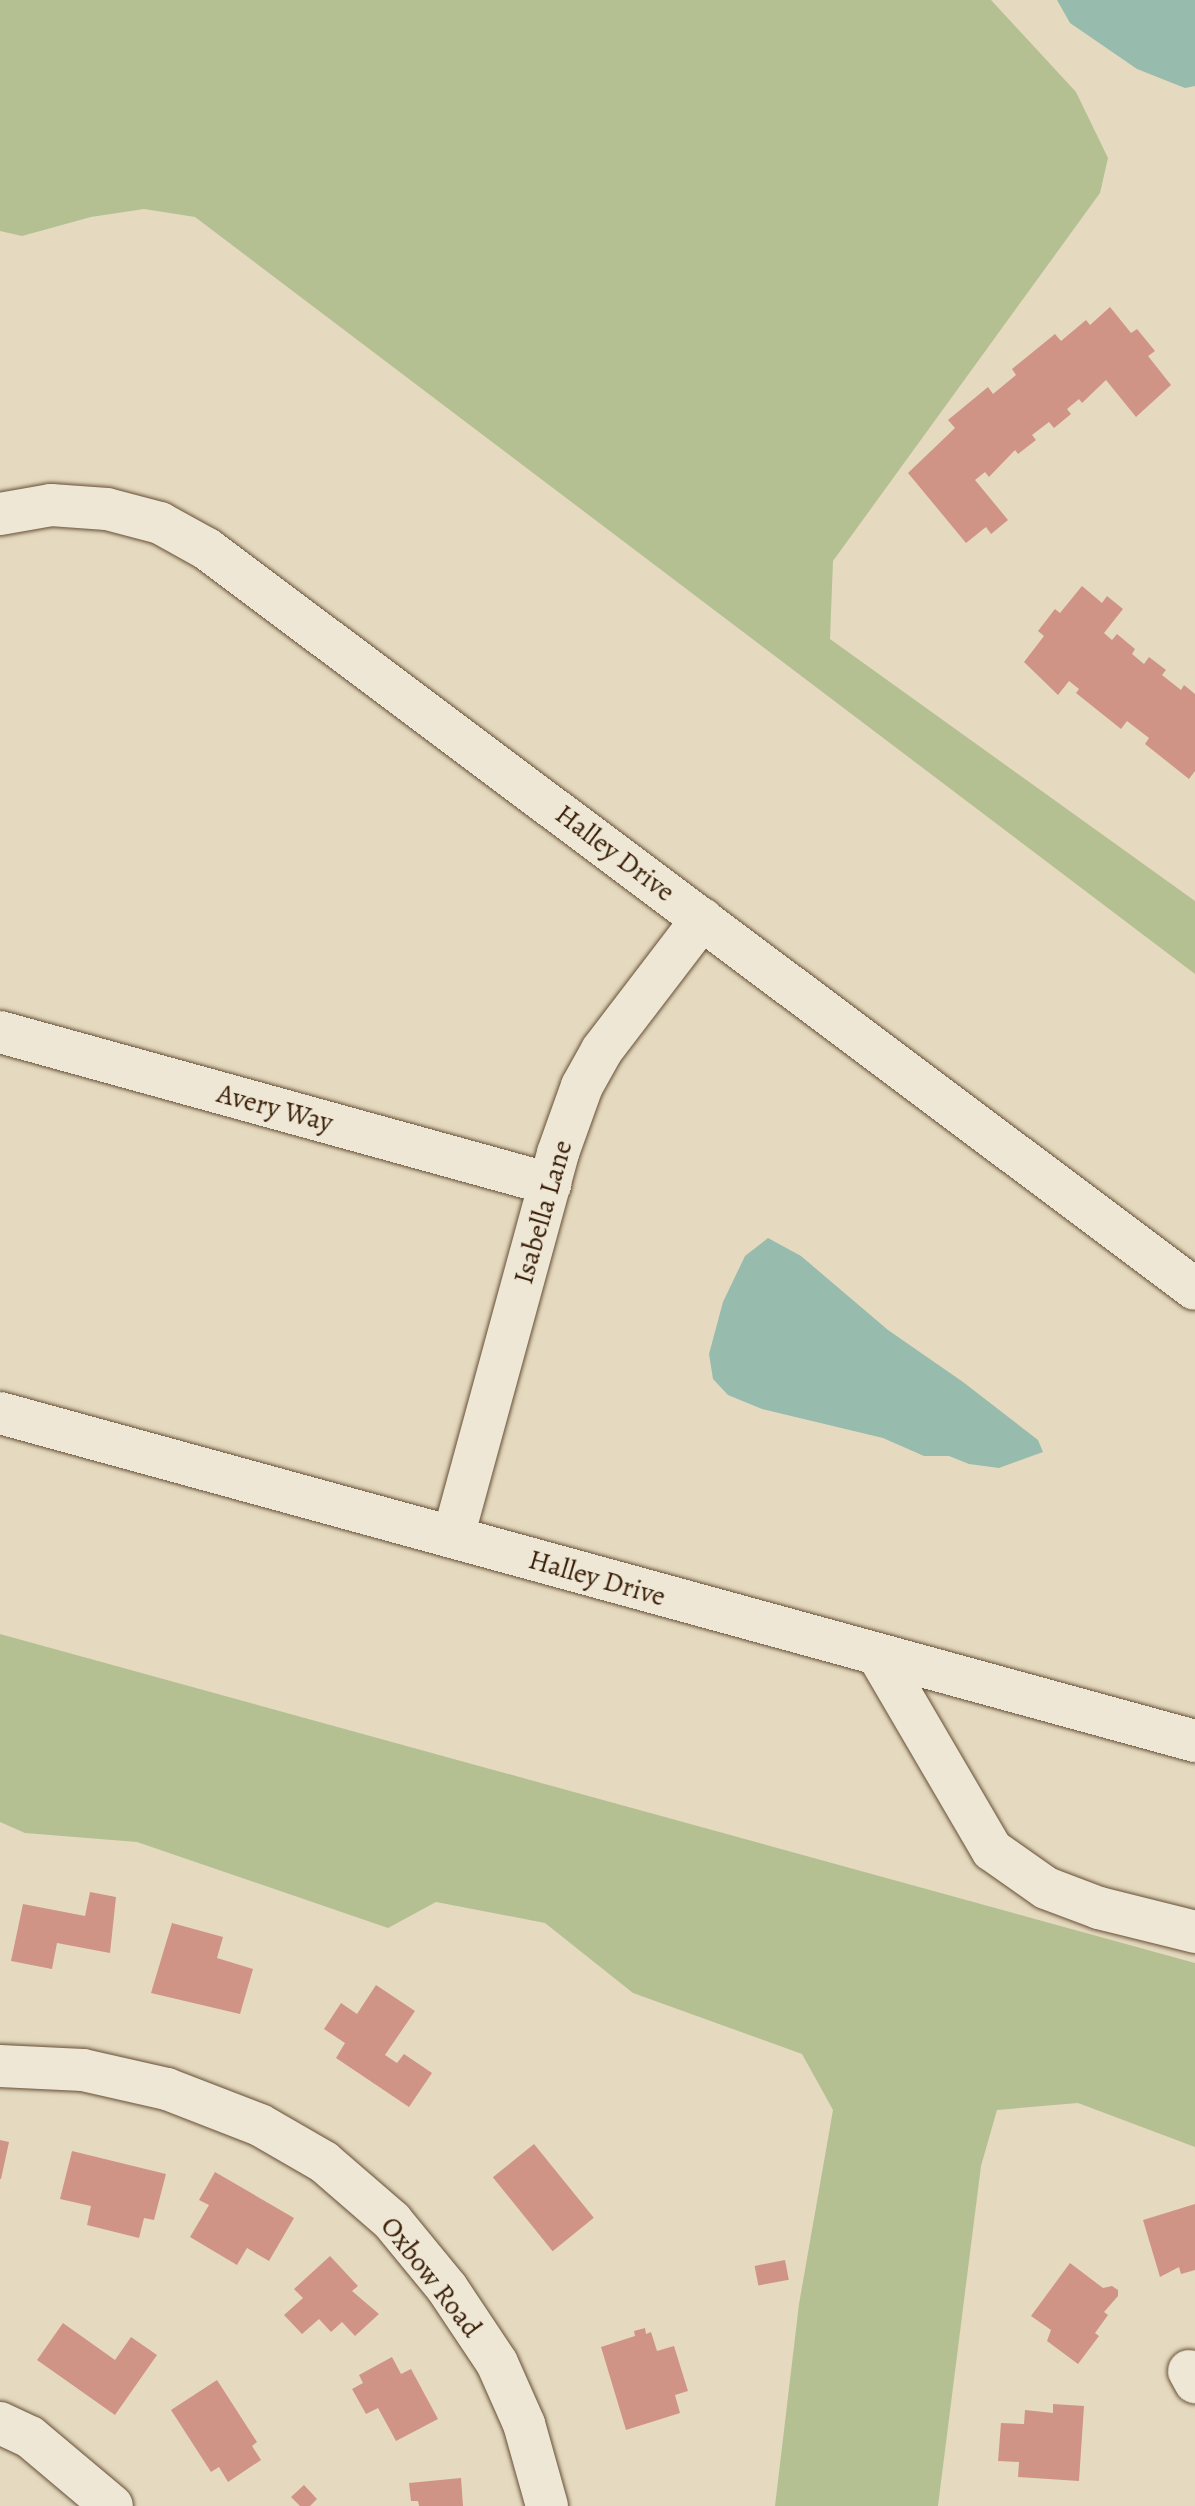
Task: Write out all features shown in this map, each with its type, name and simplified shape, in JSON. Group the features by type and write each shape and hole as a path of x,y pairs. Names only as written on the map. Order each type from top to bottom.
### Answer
{"street":[{"name":"Halley Drive","path":"0,514 51,505 78,505 134,515 184,535 231,566 1195,1289"},
{"name":"Isabella Lane","path":"453,1537 569,1121 602,1050 702,919"},
{"name":"Avery Way","path":"0,1032 550,1184"},
{"name":"Halley Drive","path":"0,1413 1195,1741"},
{"path":"878,1655 992,1850 1046,1888 1099,1908 1195,1932"},
{"name":"Oxbow Road","path":"0,2066 83,2070 167,2089 260,2125 324,2162 392,2221 447,2288 497,2363 524,2424 547,2506"},
{"path":"0,2423 30,2437 112,2506"}],"shaded area":[{"path":"0,0 991,0 1076,92 1108,158 1100,193 833,561 830,639 1195,901 1195,974 195,217 144,209 91,217 22,236 0,231"},
{"path":"1057,0 1195,0 1195,86 1185,88 1137,69 1070,23"},
{"path":"768,1238 801,1256 888,1330 963,1382 1038,1440 1043,1452 999,1468 969,1464 949,1456 924,1456 883,1438 762,1409 728,1395 713,1379 709,1354 723,1302 745,1256"},
{"path":"0,1634 1195,1963 1195,2147 1078,2103 997,2110 981,2166 938,2506 775,2506 799,2304 833,2110 802,2054 633,1993 545,1923 436,1902 388,1928 137,1842 25,1833 0,1822"}],"building":[{"path":"1110,307 1131,333 1137,329 1155,351 1148,356 1171,385 1136,417 1106,380 1082,403 1079,399 1067,409 1071,414 1054,428 1049,422 1032,435 1036,440 1018,454 1015,450 989,477 985,472 975,480 1008,520 991,534 986,527 966,543 908,473 955,428 948,420 988,387 993,394 1016,375 1012,369 1055,334 1061,341 1086,320 1090,325"},
{"path":"1082,586 1102,603 1107,596 1123,609 1104,633 1112,640 1117,634 1135,649 1132,654 1144,664 1149,657 1166,670 1162,675 1181,690 1184,685 1195,694 1195,771 1189,779 1145,744 1149,738 1127,721 1121,729 1076,693 1079,689 1069,681 1058,695 1024,662 1044,636 1038,631 1055,609 1060,613"},
{"path":"90,1892 116,1897 110,1953 57,1943 52,1969 11,1961 23,1904 85,1916"},
{"path":"172,1923 223,1937 217,1958 253,1969 240,2014 151,1993"},
{"path":"376,1985 415,2011 385,2055 397,2063 404,2054 432,2073 409,2107 336,2058 345,2043 324,2029 341,2003 357,2014"},
{"path":"0,2140 9,2142 1,2179 0,2179"},
{"path":"534,2144 594,2218 553,2251 493,2177"},
{"path":"72,2151 166,2174 154,2220 144,2218 139,2238 87,2225 91,2206 60,2199"},
{"path":"215,2172 294,2218 269,2261 247,2248 237,2265 190,2237 209,2205 199,2200"},
{"path":"1195,2204 1195,2270 1181,2274 1179,2267 1160,2277 1143,2220"},
{"path":"330,2256 358,2286 352,2291 379,2314 355,2336 342,2322 331,2332 319,2319 302,2334 284,2315 303,2298 294,2289"},
{"path":"785,2260 789,2280 758,2286 755,2266"},
{"path":"1070,2263 1103,2288 1112,2286 1118,2290 1118,2296 1104,2312 1108,2315 1095,2333 1099,2336 1078,2364 1047,2341 1051,2330 1031,2316"},
{"path":"63,2323 115,2360 131,2337 157,2355 115,2415 37,2360"},
{"path":"645,2328 646,2334 651,2332 657,2351 674,2346 688,2391 675,2395 680,2413 626,2430 601,2347 635,2336 634,2331"},
{"path":"392,2357 401,2374 411,2369 438,2419 396,2441 378,2408 366,2414 352,2389 363,2383 359,2375"},
{"path":"217,2380 257,2442 252,2446 261,2460 228,2482 219,2467 211,2472 171,2410"},
{"path":"1053,2404 1084,2406 1079,2481 1018,2477 1019,2462 998,2461 1001,2423 1024,2424 1025,2410 1053,2413"},
{"path":"461,2478 463,2506 419,2506 418,2501 411,2501 409,2483"},
{"path":"304,2485 317,2499 310,2506 300,2506 291,2497"}]}
